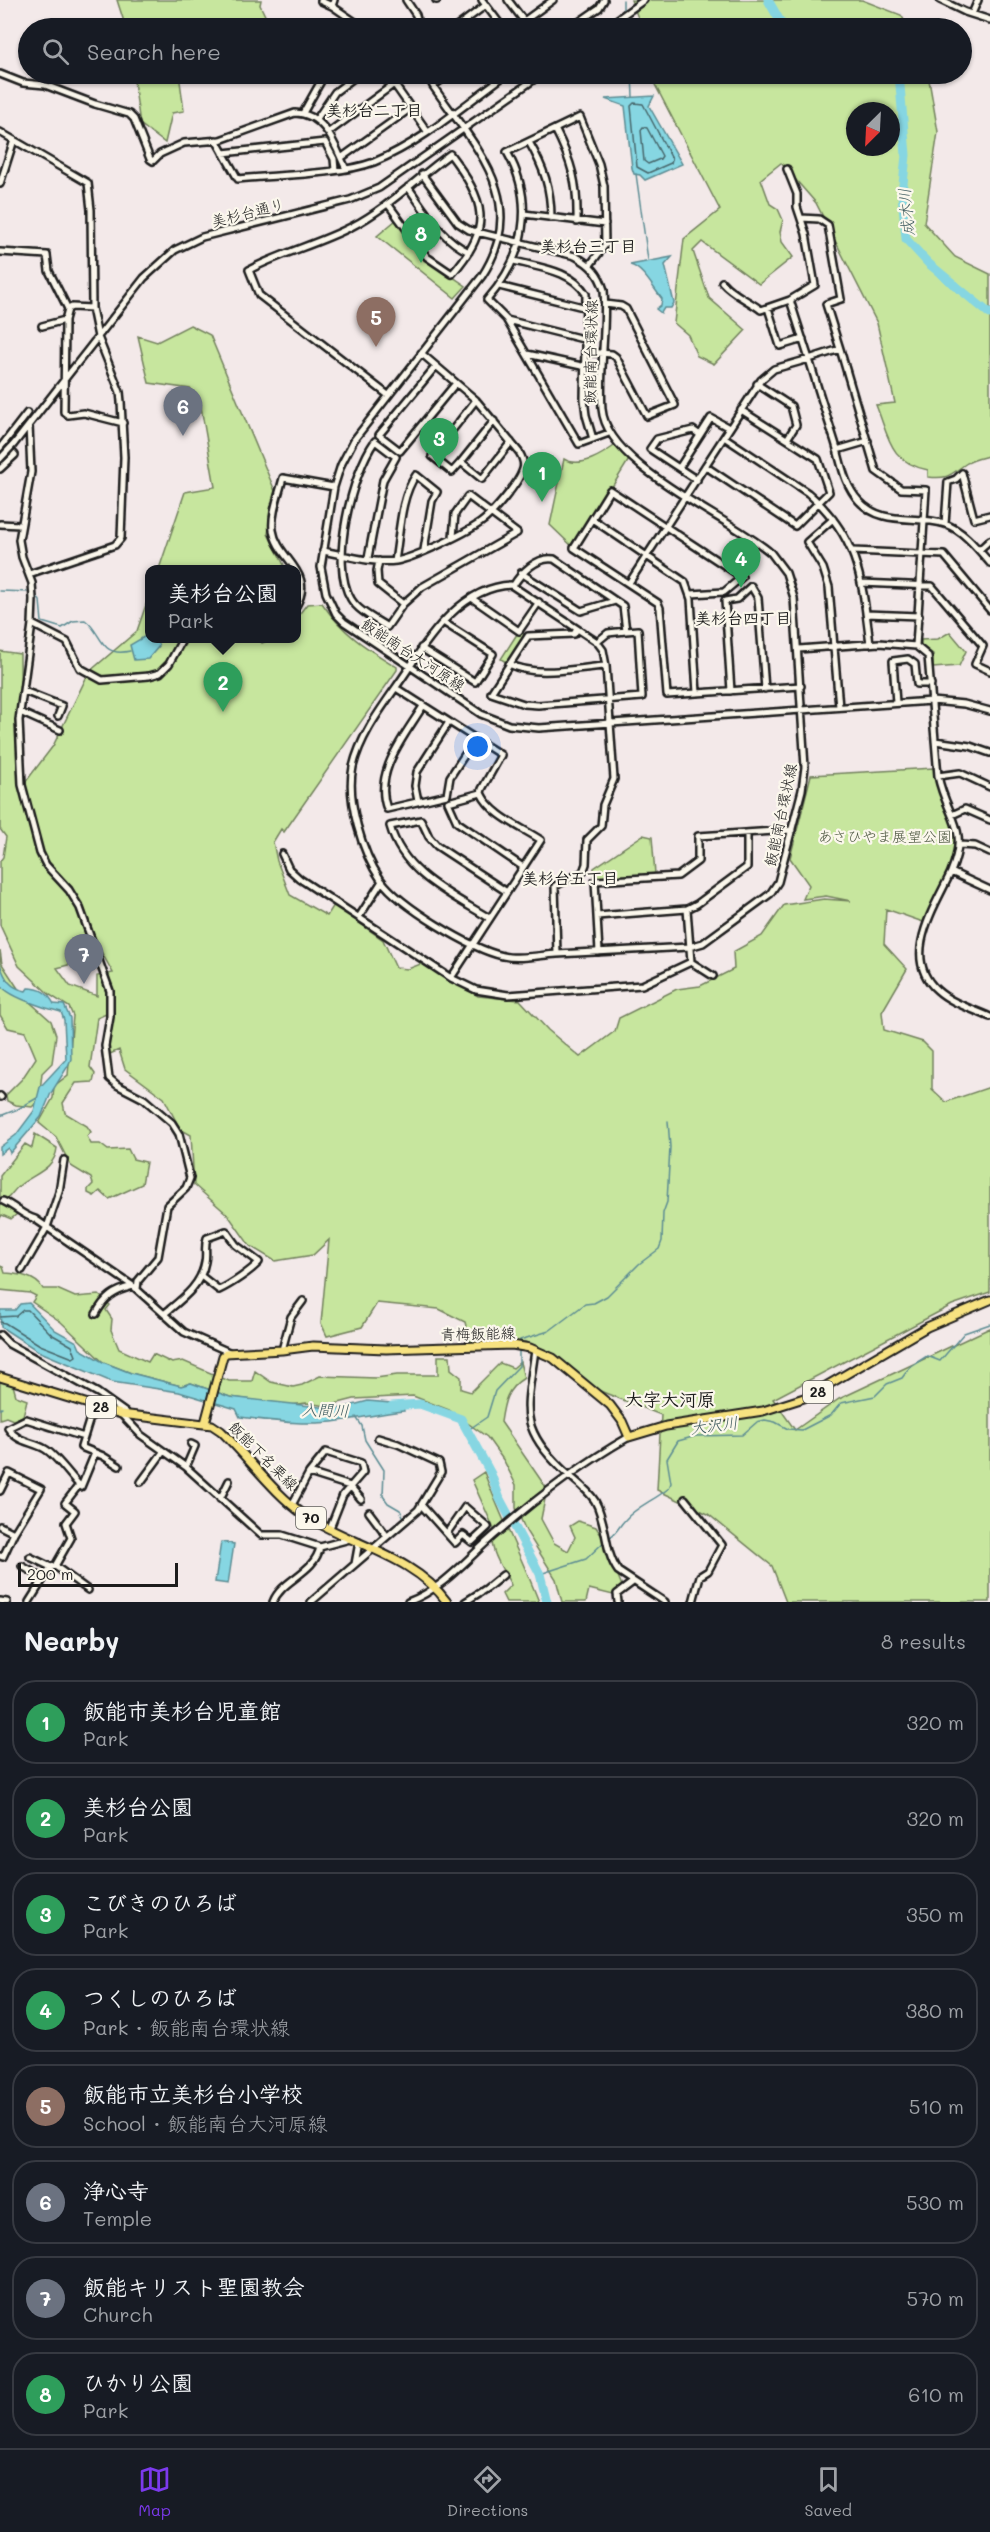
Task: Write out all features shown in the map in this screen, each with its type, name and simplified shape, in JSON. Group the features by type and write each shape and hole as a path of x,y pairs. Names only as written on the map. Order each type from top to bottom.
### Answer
{"main road":[{"name":"28","path":"629,1437 666,1426 745,1415 794,1402 827,1387 927,1327 990,1300"},
{"name":"青梅飯能線","path":"230,1353 313,1346 397,1349 512,1345 527,1348 553,1359 609,1405 622,1420 629,1437"},
{"path":"205,1423 224,1355 230,1353"},
{"name":"飯能下名栗線","path":"0,1377 124,1414 205,1423 221,1431 292,1505 313,1520 413,1570 436,1589 447,1602"}],"street":[{"path":"406,0 417,18"},
{"path":"508,0 522,18"},
{"path":"528,18 553,0"},
{"path":"584,18 599,8 604,0"},
{"path":"620,18 644,0"},
{"path":"940,0 990,20"},
{"path":"972,14 978,0"},
{"path":"321,1 333,3 351,18"},
{"path":"467,18 484,3 495,18"},
{"path":"0,74 18,81"},
{"path":"34,84 45,85 129,114 134,119 150,159 153,161 160,154 184,143 216,140 295,113 303,113 330,132 346,169"},
{"path":"303,113 319,84"},
{"path":"316,120 335,92 346,84"},
{"path":"330,132 394,84 427,131"},
{"path":"216,140 238,179 346,169 373,162 401,149 493,84"},
{"name":"美杉台通り","path":"0,459 151,271 186,243 224,230 367,194 395,179 528,84"},
{"name":"飯能南台大河原線","path":"432,86 486,164 497,186 502,218 500,239 494,257 482,276 354,440 341,465 334,488 321,567 324,585 336,614 357,633 481,714 509,725 539,728 610,724 932,701 964,704 990,711"},
{"path":"341,158 411,108"},
{"path":"422,174 458,223 477,234 519,243 575,256 591,265 606,245 604,186 599,164 580,117 507,152 521,182 525,201 524,214 519,243 514,261 499,286 487,300 506,320 579,444 609,433"},
{"path":"555,129 569,156 575,175 578,195 577,222"},
{"path":"0,132 88,183 91,210 92,308 98,337 120,392 123,423 123,523 119,542 106,549 29,574"},
{"path":"0,184 14,140"},
{"path":"223,153 325,142 334,159 335,170"},
{"path":"529,142 546,177 551,196 551,218"},
{"path":"388,204 427,257 438,267 452,274 469,252 477,234 480,204 476,191 450,154 422,174 388,204 352,227 249,270 259,295 388,395"},
{"path":"722,282 732,293 748,300 761,310 790,300 815,285 792,177 787,169"},
{"path":"408,187 441,233 469,252"},
{"path":"524,214 605,224"},
{"path":"801,218 806,216 819,219 828,225 841,300 826,304 876,471 901,489 926,490 916,646"},
{"path":"0,252 47,255 49,271 68,309 65,320 64,412 68,415 84,413 123,423"},
{"path":"514,261 571,276 580,283 586,294 585,407 593,439"},
{"name":"飯能南台環状線","path":"513,586 500,586 473,599 458,608 443,622 421,648 365,737 352,769 356,817 363,846 381,881 401,900 472,945 506,957 689,947 703,943 770,894 782,872 802,790 805,767 794,597 786,573 764,547 636,464 609,433 602,408 605,304 602,282 591,265"},
{"path":"499,286 587,308"},
{"path":"790,300 849,487 864,506 885,517 924,521 958,530 990,563"},
{"path":"587,352 612,354 616,357 647,416 675,405 626,309 605,304"},
{"path":"68,309 72,307 92,308"},
{"path":"768,308 780,346 803,339"},
{"path":"42,326 65,320"},
{"path":"506,320 587,340"},
{"path":"629,583 757,384 774,369 840,349"},
{"path":"323,551 379,561 395,561 424,550 478,524 491,513 522,471 521,455 494,421 476,400 421,353"},
{"path":"527,354 585,367"},
{"path":"436,366 380,435 400,451 456,383"},
{"path":"757,384 790,406 796,425 787,439"},
{"path":"476,400 432,456 452,472 494,421"},
{"path":"705,466 795,526 829,492 818,459 741,410"},
{"path":"0,469 15,455 1,446 27,413"},
{"path":"679,468 711,418 729,428"},
{"path":"29,425 31,472 20,525 20,547 29,574 33,597 32,624 20,712 22,784 40,853 46,865 69,890 80,908 110,991 110,1017 105,1046 107,1073 113,1082 114,1089"},
{"path":"696,480 650,449 657,438 693,430 700,435"},
{"path":"724,437 819,502 833,519 853,551 861,583 870,644"},
{"path":"368,558 383,480 396,457 375,441 362,463 356,480 342,555 344,585 357,607 387,627 403,604 422,587 517,533 468,496 455,514 453,537"},
{"path":"837,450 868,441"},
{"path":"461,462 482,478 511,442"},
{"path":"945,525 948,482 956,479 962,473 974,519 990,515"},
{"path":"395,561 405,502 416,475 437,492 432,501 424,550"},
{"path":"293,565 273,531 283,478 334,488"},
{"path":"691,594 724,592 742,577 610,490 574,548 658,603 667,695 801,686"},
{"path":"592,519 679,577 691,594 697,693"},
{"path":"833,519 807,542 823,568 829,587 839,707"},
{"path":"0,524 20,525"},
{"path":"979,550 990,540"},
{"path":"853,551 944,555 988,602 990,610"},
{"path":"557,954 555,890 562,881 583,872 586,864 587,840 603,822 602,808 614,779 606,666 603,650 597,642 513,586 521,573 542,560 554,559 623,606 626,631"},
{"path":"379,561 378,584 403,604"},
{"path":"521,573 581,611 615,600"},
{"path":"301,578 301,596"},
{"path":"861,583 932,586 983,646 975,664 990,671"},
{"path":"731,691 725,601 737,599 751,586 758,598 765,689"},
{"path":"473,599 519,631 538,602"},
{"path":"866,614 919,616"},
{"path":"421,648 475,682 494,654 443,622"},
{"path":"32,624 67,642 76,663 102,680 143,677 160,673 169,664 181,643"},
{"path":"577,629 574,634 528,636 491,693 509,700 538,705 642,697 638,630 608,633 597,642"},
{"path":"799,649 870,644 916,646 928,656 938,776 942,794 958,828 960,845 951,872 921,939 922,968 937,990 990,1017"},
{"path":"896,703 893,660 908,659 915,664 917,684 931,684"},
{"path":"509,664 521,669 538,671 606,666"},
{"path":"396,688 501,755 481,793"},
{"path":"24,691 50,705 62,706 58,716"},
{"path":"423,706 390,761 384,778 383,787 387,810 447,795 450,777 475,739"},
{"path":"20,712 60,730"},
{"path":"418,801 415,786 417,772 449,722"},
{"path":"935,741 970,746 990,753"},
{"path":"938,776 960,773 990,787"},
{"path":"451,978 541,840 489,806 481,793"},
{"path":"481,793 448,801 457,822 523,867"},
{"path":"952,815 965,809 990,820"},
{"path":"489,918 412,867 401,852 390,826 421,819 436,846 507,892"},
{"path":"599,952 595,881 678,876 698,861 698,836 792,830"},
{"path":"597,916 687,909 743,872 748,860 747,833"},
{"path":"960,845 975,846 990,853"},
{"path":"282,854 294,874 451,978 490,994 642,985 691,962"},
{"path":"951,872 990,890"},
{"path":"359,917 381,881"},
{"path":"687,909 691,962 713,976"},
{"path":"96,1314 102,1302 111,1294 135,1287 158,1257 167,1206 188,1184 190,1178 179,1134 172,1123 144,1099 113,1082"},
{"path":"22,1270 46,1227 59,1192 64,1160"},
{"path":"3,1201 13,1206 22,1216 35,1219 135,1287 189,1335 230,1353"},
{"path":"164,1314 191,1292 201,1276 206,1261 207,1239 226,1231 236,1245 259,1263 251,1271 240,1275 219,1290 201,1276"},
{"path":"282,1350 291,1317 303,1301"},
{"path":"0,1335 9,1344 98,1393 124,1414 125,1421 163,1452 186,1467 261,1534 282,1535 320,1547 355,1540 356,1564"},
{"path":"535,1350 528,1422 532,1433 544,1450 594,1500 615,1567 633,1582 665,1602"},
{"path":"94,1405 81,1447 119,1466"},
{"path":"79,1485 45,1449 24,1443 8,1428 26,1419 84,1437"},
{"path":"408,1602 436,1589 543,1494 629,1437"},
{"path":"311,1602 422,1506 441,1472 439,1463 398,1444 378,1438"},
{"path":"186,1467 195,1446 191,1444"},
{"path":"141,1482 163,1452"},
{"path":"292,1505 309,1473 326,1452 361,1463 363,1472 343,1495 330,1527"},
{"path":"28,1602 71,1538 66,1523 75,1511 65,1503 79,1485 81,1487 95,1453"},
{"path":"0,1491 9,1473 41,1489 14,1533 3,1557 0,1556"},
{"path":"309,1473 350,1486 361,1499"},
{"path":"220,1499 229,1481"},
{"path":"685,1499 722,1545 708,1571 700,1576 693,1602"},
{"path":"422,1506 455,1543 463,1535 472,1542 488,1527 465,1507 447,1533"},
{"path":"369,1512 387,1536"},
{"path":"0,1526 14,1533"},
{"path":"273,1602 279,1590 296,1579 314,1561 320,1547"},
{"path":"30,1557 53,1567 88,1590"},
{"path":"22,1566 43,1578"},
{"path":"465,1602 503,1575"},
{"path":"618,1602 617,1594 633,1582"}],"green space":[{"path":"117,0 261,0 260,5 266,18 123,18"},
{"path":"631,0 862,0 901,15 903,18 638,18"},
{"path":"134,84 180,84 184,111 172,113 165,143 140,124"},
{"path":"655,84 930,84 938,132 924,223 955,257 990,274 990,458 988,456 972,460 948,476 928,477 928,470 905,461 892,446 876,405 895,403 877,323 816,203 781,163 761,179 770,204 778,209 783,220 780,232 782,242 793,257 759,284 702,242 693,251 709,298 746,330 714,364 697,356 688,335 674,323 684,239 720,210"},
{"path":"396,220 424,257 466,286 455,298 377,236"},
{"path":"190,325 210,335 275,491 268,534 284,565 160,565 185,492 215,487 201,407 191,389 149,383 138,336 157,342"},
{"path":"617,444 630,458 574,548 550,525 564,459 571,462 585,461 599,456"},
{"name":"あさひやま展望公園","path":"322,603 347,632 365,647 397,667 397,670 284,832 281,829 273,842 277,861 290,895 327,916 334,905 383,940 396,968 408,969 423,963 478,996 520,1000 548,1030 580,1057 615,1031 619,1018 677,989 700,986 734,969 733,952 762,936 784,905 824,899 851,901 826,896 803,899 809,885 790,858 811,775 934,768 943,802 955,826 957,843 951,867 926,923 886,909 884,944 907,969 882,1012 884,1030 923,1042 932,1051 932,1089 946,1102 990,1087 990,1292 952,1305 773,1399 795,1430 839,1399 990,1328 990,1602 786,1602 772,1566 708,1514 657,1490 661,1415 590,1387 553,1354 525,1342 470,1342 465,1322 439,1309 377,1303 362,1327 327,1336 321,1323 329,1240 313,1255 275,1261 250,1246 228,1215 194,1185 191,1135 180,1129 164,1098 125,1069 119,1050 110,1054 107,1047 113,1011 97,1018 90,1067 95,1074 93,1082 76,1083 63,1103 65,1113 87,1126 91,1132 87,1136 91,1144 100,1144 108,1150 128,1149 133,1159 146,1162 142,1184 109,1199 100,1191 94,1196 88,1193 88,1189 93,1184 91,1178 71,1166 56,1137 39,1123 53,1098 54,1086 68,1075 73,1016 69,1007 50,995 19,966 0,925 0,861 3,857 6,837 0,829 0,651 20,654 21,788 53,746 89,672 137,631 145,608 145,643 177,643 167,669 176,660 186,643 301,643 301,612 307,604","holes":["91,945 98,946 113,973 97,976 97,996 70,986 57,968 94,958"]},
{"path":"519,631 528,636 509,664 501,659"},
{"path":"950,632 966,651 959,666 933,668 933,654 921,645 921,640 938,639"},
{"path":"643,835 652,837 655,874 594,878 594,868"},
{"path":"0,950 2,964 23,996 51,1021 56,1035 52,1063 42,1073 39,1100 32,1107 7,1101 6,1095 22,1079 36,1058 25,1032 8,1028 0,1015"},
{"path":"35,1134 57,1148 55,1155 48,1166 20,1185 7,1199 17,1214 11,1219 2,1215 0,1218 0,1176 25,1144 32,1148"},
{"path":"0,1266 3,1267 5,1273 31,1278 43,1289 57,1289 75,1297 99,1295 110,1305 106,1310 112,1319 111,1330 119,1349 148,1362 153,1354 172,1363 183,1361 229,1381 252,1381 255,1371 271,1382 293,1387 320,1376 376,1378 397,1375 438,1375 438,1356 450,1356 451,1369 461,1377 461,1389 471,1392 500,1363 513,1368 520,1362 524,1378 510,1391 503,1408 501,1422 547,1489 541,1519 554,1543 568,1551 575,1537 570,1526 578,1521 596,1527 603,1538 622,1586 613,1595 589,1589 586,1602 562,1602 556,1579 526,1531 516,1508 516,1485 504,1461 487,1437 449,1410 413,1396 354,1399 327,1406 306,1403 290,1405 230,1397 191,1383 181,1386 131,1373 103,1362 61,1322 32,1302 36,1296 30,1293 0,1290"},
{"path":"0,1381 13,1385 16,1396 27,1400 23,1416 13,1420 6,1417 0,1419"},
{"path":"484,1472 539,1602 506,1602 502,1594 511,1585 494,1550 492,1536 494,1529 472,1480"}],"water":[{"path":"654,96 649,106 682,164 645,180 640,175 634,174 632,168 625,106 605,99"},
{"path":"672,257 665,265 674,303 671,308 664,308 661,313 656,309 661,305 662,299 643,274 630,265"},
{"path":"145,636 145,643 158,643 159,646 148,659 134,660 130,645"},
{"path":"0,964 6,978 16,988 26,991 28,988 40,990 47,994 54,1004 64,1005 70,1018 71,1059 51,1093 41,1117 10,1153 8,1148 0,1154 0,1147 16,1135 34,1111 40,1087 66,1059 64,1020 61,1012 9,993 0,983"},
{"name":"入間川","path":"29,1303 55,1330 77,1342 80,1349 103,1362 131,1373 181,1386 191,1383 230,1397 338,1409 368,1401 403,1404 404,1411 327,1422 277,1421 240,1417 236,1409 179,1392 112,1382 38,1351 1,1327 0,1310 15,1310 20,1304"},
{"path":"221,1542 234,1544 228,1584 215,1582"}],"waterway":[{"path":"623,0 623,13"},
{"name":"成木川","path":"768,0 778,18"},
{"path":"632,84 633,97"},
{"name":"成木川","path":"900,84 906,155 902,194 906,239 928,263 990,314"},
{"path":"636,174 648,260"},
{"path":"0,591 31,592"},
{"path":"35,594 40,601 42,622 62,628 73,621 85,620 107,648 112,651 130,651"},
{"name":"入間川","path":"0,1116 37,1098"},
{"path":"520,1345 520,1340 549,1331 585,1304 594,1303 607,1296 639,1264 659,1249 662,1241 663,1213 667,1202 670,1147 668,1121"},
{"name":"大沢川","path":"609,1538 630,1515 669,1488 671,1483 667,1459 678,1441 696,1436 742,1435 757,1422 765,1420 788,1429 802,1430 831,1415 841,1403 875,1396 887,1384 902,1378 910,1367 927,1356 940,1361 964,1333 990,1324"},
{"path":"468,1430 487,1417 495,1391 519,1366 519,1350"},
{"name":"入間川","path":"392,1406 420,1404 461,1419 540,1574 547,1602"},
{"path":"356,1417 362,1426 365,1440 384,1470 383,1496 388,1503 400,1510 403,1516"},
{"name":"大沢川","path":"540,1574 586,1559 605,1541"}],"place":[{"name":"ひかり公園","path":"421,263"},
{"name":"飯能市立美杉台小学校","path":"376,347"},
{"name":"浄心寺","path":"183,436"},
{"name":"こびきのひろば","path":"439,468"},
{"name":"飯能市美杉台児童館","path":"542,502"},
{"name":"つくしのひろば","path":"741,588"},
{"name":"美杉台公園","path":"223,712"},
{"name":"飯能キリスト聖園教会","path":"84,984"}],"district":[{"name":"美杉台二丁目","path":"374,110"},
{"name":"美杉台三丁目","path":"588,246"},
{"name":"美杉台四丁目","path":"743,618"},
{"name":"美杉台五丁目","path":"570,878"},
{"name":"大字大河原","path":"670,1400"}]}
